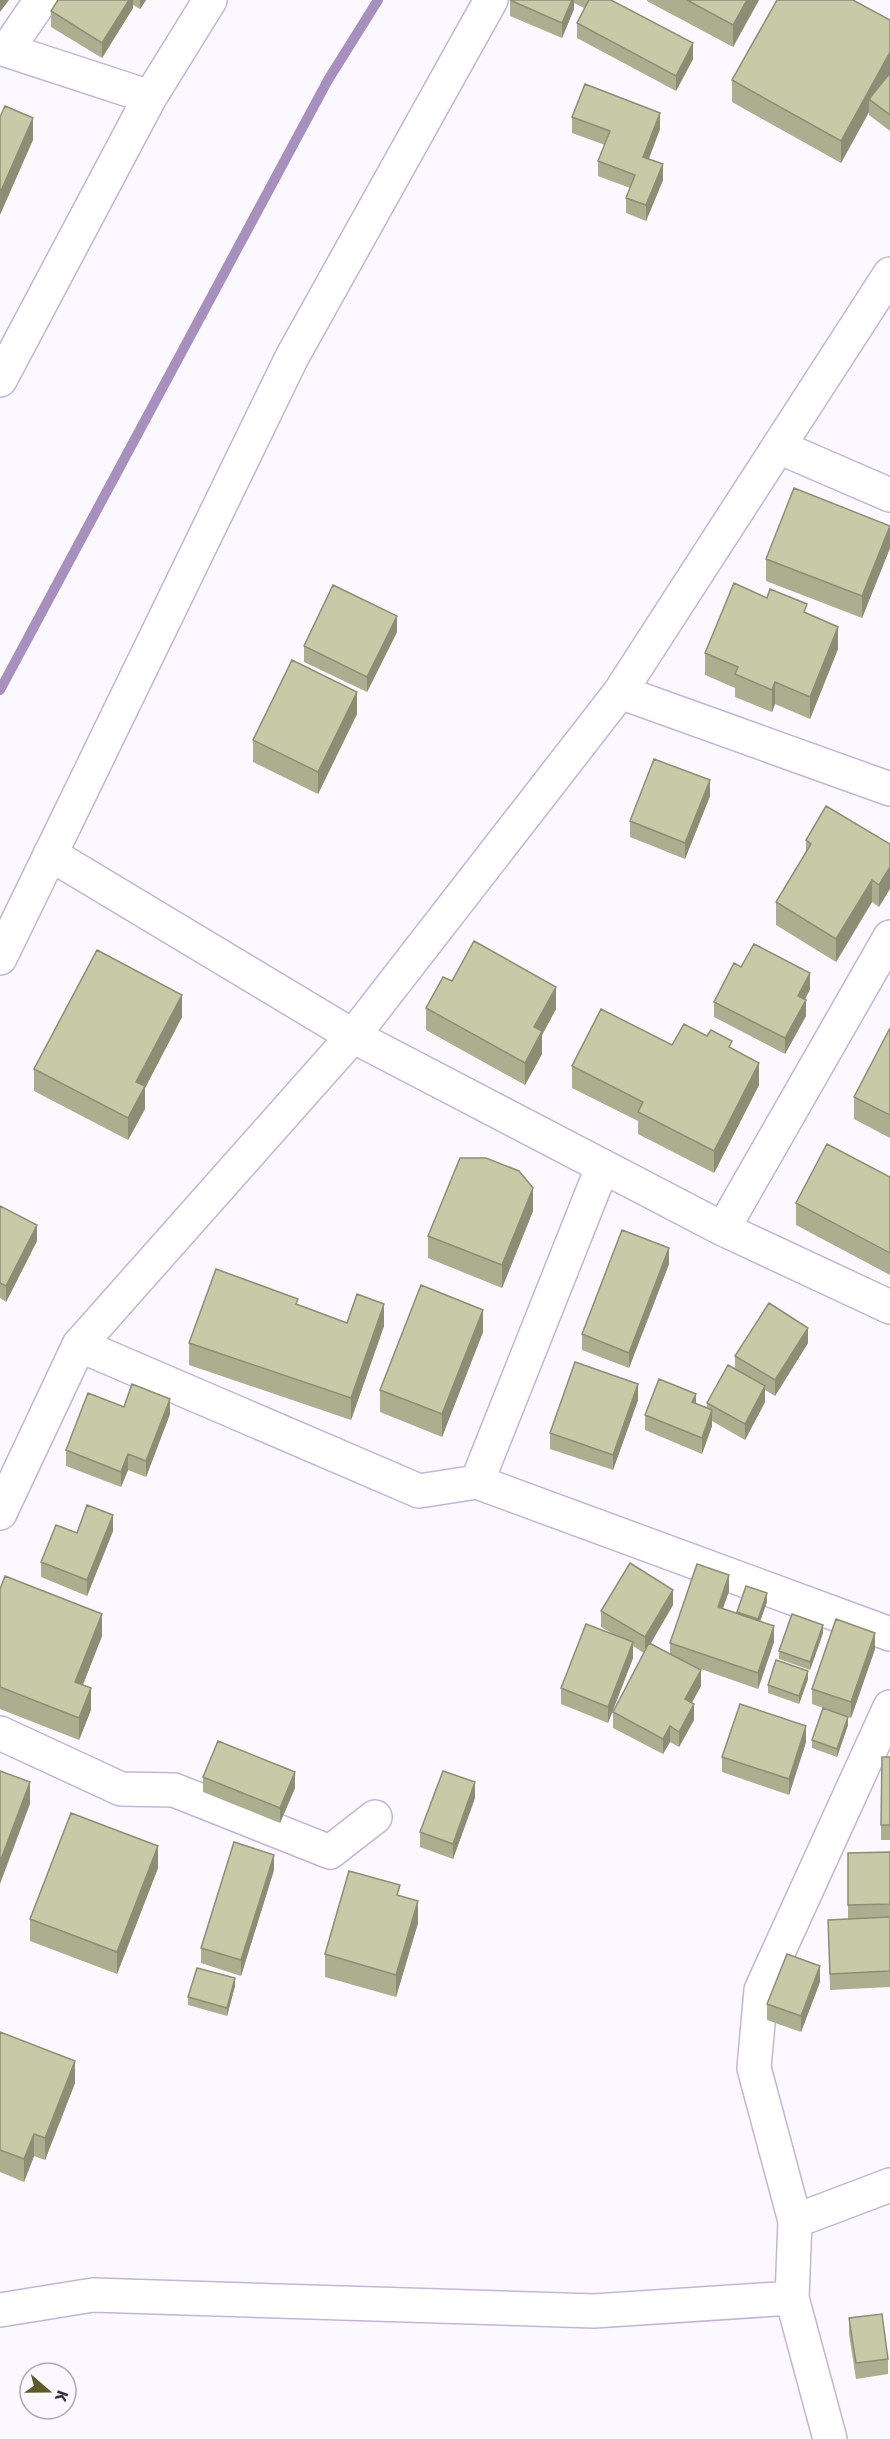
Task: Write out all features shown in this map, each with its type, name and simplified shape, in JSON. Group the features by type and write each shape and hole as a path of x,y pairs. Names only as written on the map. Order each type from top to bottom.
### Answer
{"street":[{"path":"41,0 3,49 150,97"},
{"path":"0,380 150,97 210,0"},
{"path":"0,958 292,357 492,0"},
{"path":"0,1513 79,1345 353,1036 620,692 890,274"},
{"path":"779,447 890,495"},
{"path":"620,692 890,789"},
{"path":"50,855 353,1036 602,1168 723,1229 890,1307"},
{"path":"723,1229 890,937"},
{"path":"477,1482 602,1168"},
{"path":"79,1345 419,1491 477,1482 890,1634"},
{"path":"830,2439 792,2298 795,2221 754,2068 761,1990 890,1707"},
{"path":"0,1732 121,1789 174,1790 330,1852 375,1816"},
{"path":"795,2221 890,2185"},
{"path":"0,2310 93,2295 594,2311 792,2298"}],"building":[{"path":"58,0 129,0 102,43 51,11"},
{"path":"510,0 572,0 562,23"},
{"path":"589,0 611,0 693,43 676,76 577,23"},
{"path":"687,0 747,0 733,25"},
{"path":"777,0 853,0 890,20 890,52 841,141 732,80"},
{"path":"890,73 890,115 869,99"},
{"path":"585,84 660,113 643,157 663,164 646,205 626,198 635,175 598,161 610,131 572,117"},
{"path":"5,106 33,118 0,193 0,117"},
{"path":"794,488 890,526 862,596 766,559"},
{"path":"734,583 767,598 770,589 807,604 804,612 838,627 810,697 775,682 772,690 735,674 738,667 705,653"},
{"path":"333,585 397,616 367,677 304,646"},
{"path":"292,660 357,692 318,772 253,740"},
{"path":"654,759 710,780 685,843 630,821"},
{"path":"826,806 890,844 890,867 879,885 872,880 836,939 776,902 811,844 806,840"},
{"path":"474,941 556,987 534,1027 542,1031 525,1063 426,1008 443,977 452,981"},
{"path":"754,944 810,973 798,996 806,1000 785,1038 714,1002 734,963 741,967"},
{"path":"97,950 182,995 136,1082 145,1086 128,1118 34,1069"},
{"path":"601,1009 672,1045 684,1024 707,1036 711,1030 732,1041 729,1047 759,1063 714,1151 638,1112 643,1102 572,1066"},
{"path":"890,1028 890,1115 854,1097"},
{"path":"827,1144 890,1177 890,1253 796,1203"},
{"path":"460,1158 486,1158 519,1171 533,1188 502,1265 428,1236"},
{"path":"0,1206 37,1225 6,1286 0,1283"},
{"path":"622,1230 669,1248 629,1353 582,1334"},
{"path":"216,1269 298,1299 296,1304 347,1323 357,1294 384,1304 351,1398 189,1343"},
{"path":"421,1285 483,1310 442,1414 380,1390"},
{"path":"769,1303 808,1328 775,1380 735,1356"},
{"path":"575,1362 638,1384 613,1455 550,1433"},
{"path":"728,1365 765,1386 745,1424 707,1403"},
{"path":"659,1379 696,1394 692,1402 712,1410 702,1438 645,1415"},
{"path":"132,1384 170,1399 146,1461 128,1454 121,1472 66,1450 88,1393 124,1407"},
{"path":"87,1505 113,1515 87,1580 41,1562 56,1525 77,1533"},
{"path":"630,1563 673,1590 645,1637 601,1611"},
{"path":"697,1564 729,1575 718,1607 774,1626 758,1673 670,1643"},
{"path":"5,1576 102,1614 75,1682 91,1688 79,1718 0,1687 0,1589"},
{"path":"746,1586 767,1593 758,1619 737,1612"},
{"path":"792,1614 823,1625 810,1662 779,1651"},
{"path":"836,1619 875,1633 851,1702 812,1689"},
{"path":"586,1624 633,1642 608,1707 561,1688"},
{"path":"649,1643 701,1670 685,1699 694,1704 679,1732 670,1726 663,1739 613,1712"},
{"path":"776,1660 808,1671 799,1696 768,1685"},
{"path":"740,1704 806,1726 789,1779 722,1757"},
{"path":"823,1708 848,1717 837,1749 812,1740"},
{"path":"218,1741 295,1772 280,1808 203,1777"},
{"path":"882,1757 890,1757 890,1825 881,1825"},
{"path":"0,1771 30,1782 0,1862"},
{"path":"443,1771 475,1782 453,1844 420,1832"},
{"path":"71,1813 158,1846 117,1952 30,1919"},
{"path":"234,1842 274,1855 241,1960 201,1948"},
{"path":"890,1852 890,1904 848,1905 848,1853"},
{"path":"349,1871 400,1885 397,1895 418,1901 396,1975 325,1954"},
{"path":"890,1917 890,1971 830,1974 828,1920"},
{"path":"787,1954 820,1966 801,2016 767,2004"},
{"path":"197,1968 235,1978 227,2008 188,1997"},
{"path":"0,2032 75,2061 45,2138 34,2134 24,2159 0,2150"},
{"path":"882,2314 888,2359 856,2363 849,2318"}],"waterway":[{"path":"0,690 328,80 378,0"}]}
